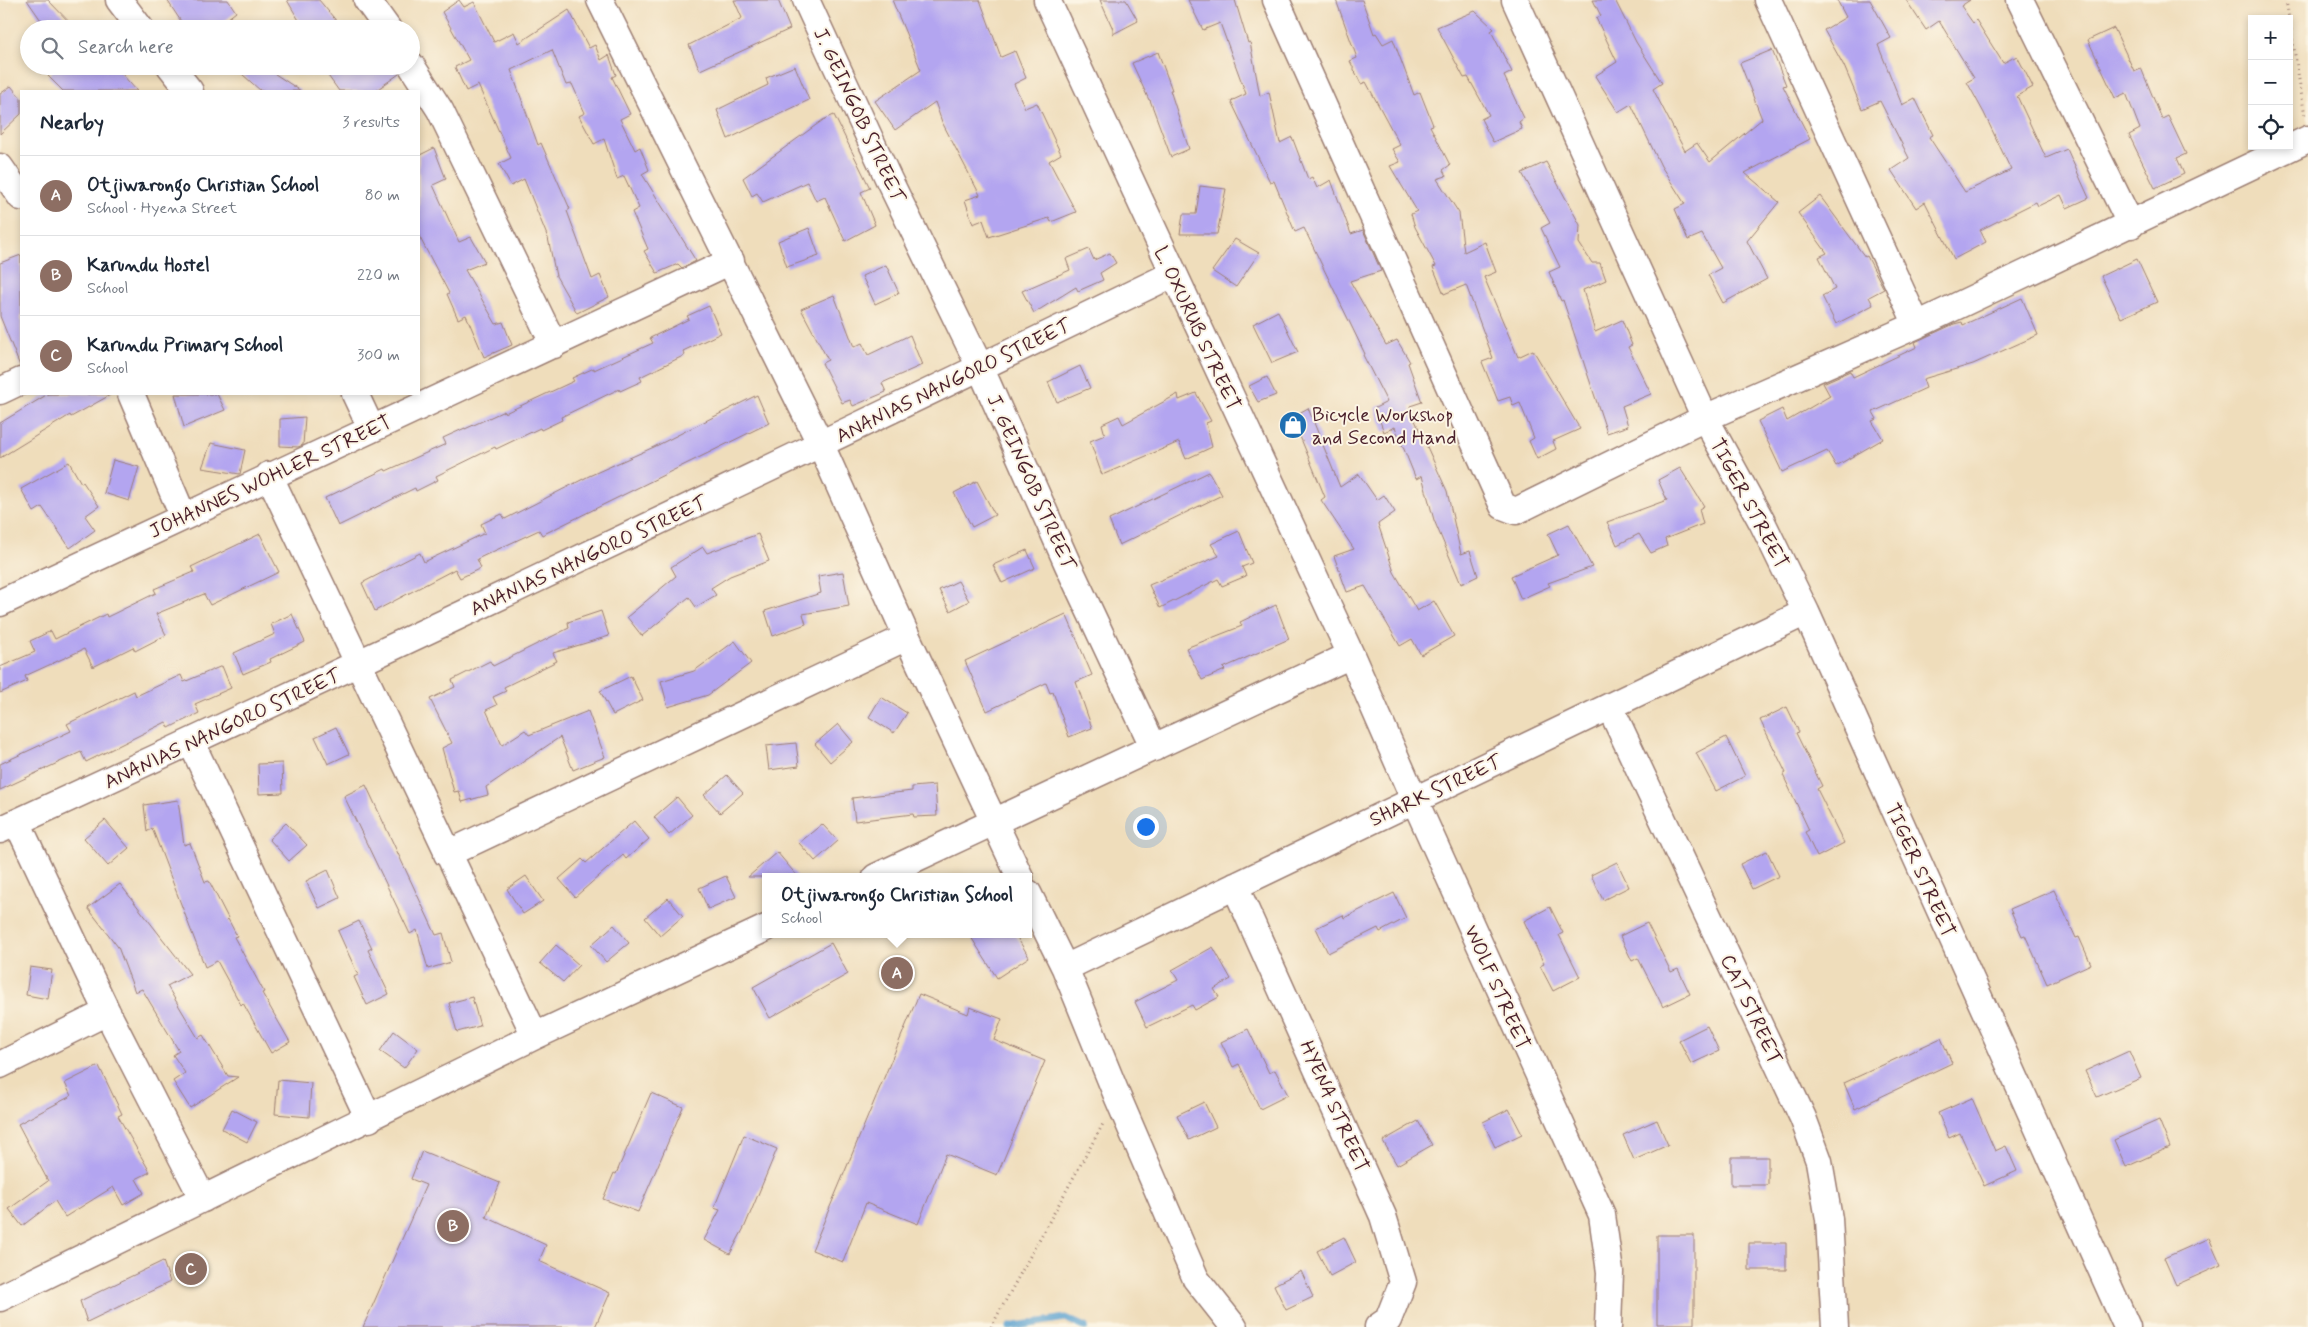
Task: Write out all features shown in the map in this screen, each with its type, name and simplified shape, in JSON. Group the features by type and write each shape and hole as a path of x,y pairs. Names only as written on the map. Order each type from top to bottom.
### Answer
{"street":[{"path":"119,0 134,20"},
{"path":"367,0 381,20"},
{"path":"600,0 821,445 907,637 1018,873"},
{"name":"J. GEINGOB STREET","path":"806,0 889,180 980,367 1068,565 1154,748"},
{"name":"L. OXURUB STREET","path":"1047,0 1351,655"},
{"path":"1276,0 1503,506 1516,511 1705,418 1917,324 2131,225 2307,132"},
{"name":"TIGER STREET","path":"1515,0 1705,418 1762,522 1806,612 2121,1326"},
{"path":"1768,0 1917,324"},
{"path":"2020,0 2131,225"},
{"path":"177,75 189,90"},
{"path":"417,75 440,110 554,345"},
{"path":"0,167 20,196"},
{"name":"JOHANNES WOHLER STREET","path":"0,602 731,261"},
{"name":"ANANIAS NANGORO STREET","path":"9,826 359,665 821,445 1173,274"},
{"path":"0,391 20,381"},
{"path":"132,395 183,516"},
{"path":"355,395 371,428"},
{"path":"269,476 535,1036"},
{"name":"SHARK STREET","path":"1065,968 1806,612"},
{"path":"447,854 907,637"},
{"path":"885,873 1351,655"},
{"name":"WOLF STREET","path":"1351,655 1602,1215 1610,1272 1608,1327"},
{"name":"CAT STREET","path":"1610,707 1799,1109 1819,1162 1829,1219 1835,1327"},
{"path":"191,742 369,1119"},
{"path":"9,826 203,1199"},
{"name":"HYENA STREET","path":"1236,886 1383,1216 1403,1282 1388,1320 1378,1327"},
{"path":"1032,901 1065,968 1196,1280 1234,1327"},
{"path":"0,1298 369,1119 535,1036 762,930"},
{"path":"0,1065 107,1012"}],"path":[{"path":"2286,0 2307,132"},
{"path":"991,1327 1118,1098"}],"building":[{"path":"27,0 48,0 67,20 41,20"},
{"path":"167,0 228,0 236,12 226,20 180,20"},
{"path":"287,0 319,0 336,20 299,20"},
{"path":"459,0 464,7 474,2 494,42 514,32 519,43 569,10 589,48 595,45 601,60 609,55 616,75 612,77 630,114 620,119 635,150 640,147 649,170 642,174 696,261 682,268 678,264 657,273 644,251 648,249 632,212 639,208 624,176 617,179 604,139 594,144 579,116 585,113 572,84 566,85 552,50 511,70 538,145 541,143 570,209 567,211 592,279 600,275 609,297 577,313 556,276 548,238 524,179 511,186 499,164 511,158 478,85 466,91 455,67 469,60 442,12"},
{"path":"734,0 778,0 790,29 700,70 689,45 742,18"},
{"path":"892,0 980,0 1001,57 1015,51 1026,78 1014,84 1025,108 1037,103 1061,154 1049,161 1076,212 1051,222 1049,218 989,237 983,220 973,224 965,200 980,195 942,122 935,102 895,130 875,101 921,70"},
{"path":"1100,0 1126,0 1138,21 1113,34 1113,29"},
{"path":"1188,0 1235,0 1248,43 1250,42 1260,96 1269,92 1280,143 1292,137 1308,179 1312,177 1317,188 1331,180 1351,234 1363,230 1381,271 1350,281 1386,345 1397,340 1410,362 1408,363 1422,402 1410,406 1447,491 1461,554 1470,551 1478,576 1461,584 1434,520 1422,476 1416,479 1395,427 1384,432 1375,408 1387,402 1363,355 1365,354 1304,228 1295,232 1274,181 1270,182 1231,101 1246,94 1220,23 1203,30"},
{"path":"1336,0 1362,0 1374,34 1376,33 1383,44 1393,39 1414,95 1420,92 1433,125 1430,126 1450,165 1443,170 1446,176 1437,179 1459,213 1464,252 1485,242 1496,272 1484,277 1518,357 1533,350 1580,429 1553,441 1556,449 1537,459 1529,441 1534,438 1520,403 1513,406 1510,397 1498,401 1482,362 1493,358 1466,285 1444,294 1433,267 1436,266 1415,227 1411,214 1417,211 1390,166 1400,162 1392,149 1400,145 1366,82 1361,84 1350,61 1357,58"},
{"path":"1593,0 1615,0 1636,42 1662,83 1653,89 1685,151 1697,143 1710,162 1762,119 1740,63 1772,50 1786,85 1783,86 1810,139 1745,173 1779,202 1747,241 1767,279 1723,303 1708,275 1721,268 1702,234 1688,240 1675,209 1685,204 1661,166 1631,104 1618,112 1595,76 1617,62 1596,18 1601,16"},
{"path":"1837,0 1870,0 1891,38 1878,45 1902,105 1915,98 1933,135 1929,137 1965,192 2011,170 1967,82 1974,78 1939,21 1926,30 1906,0 1970,0 1961,6 1973,23 1976,20 2003,63 2017,56 2033,87 2017,96 2046,158 2067,149 2089,198 2067,208 2061,195 2038,206 2036,202 1980,230 1986,242 1954,259 1925,202 1916,208 1891,170 1909,158 1880,101 1862,109 1844,66 1824,30 1846,17"},
{"path":"1475,11 1494,29 1491,31 1512,72 1504,76 1524,118 1519,122 1522,129 1493,142 1481,119 1489,115 1468,77 1464,78 1437,27"},
{"path":"2114,28 2134,71 2141,68 2162,119 2168,116 2186,154 2177,158 2184,174 2155,188 2129,135 2140,129 2126,93 2115,98 2088,40"},
{"path":"1158,52 1172,90 1170,90 1189,149 1171,157 1150,100 1132,63"},
{"path":"795,66 809,100 728,139 717,110 768,85 766,78"},
{"path":"123,75 136,90 62,90 48,76"},
{"path":"243,75 277,75 299,90 260,90"},
{"path":"327,75 398,75 376,90 338,90"},
{"path":"11,86 20,97 20,115 0,134 0,94"},
{"path":"834,115 870,188 861,192 875,225 845,241 825,197 816,201 807,182 763,202 757,193 752,196 743,178 823,120"},
{"path":"434,148 446,179 433,185 459,242 471,237 485,262 465,270 496,324 503,322 512,345 484,357 466,315 458,319 447,294 449,293 420,238 420,155"},
{"path":"1546,162 1580,225 1579,243 1592,263 1600,263 1606,280 1583,290 1595,332 1622,320 1632,345 1628,347 1651,394 1622,406 1628,426 1607,433 1563,300 1561,301 1549,272 1560,267 1541,228 1550,223 1522,173"},
{"path":"1200,186 1226,189 1217,234 1180,234 1183,214 1196,214"},
{"path":"1820,196 1865,257 1867,256 1884,289 1869,297 1873,305 1836,324 1822,296 1835,289 1819,257 1827,253 1798,213"},
{"path":"809,228 819,256 787,267 778,241"},
{"path":"1235,239 1259,253 1236,287 1212,271"},
{"path":"1089,249 1094,260 1110,253 1116,263 1100,273 1103,280 1078,291 1076,287 1034,313 1022,291 1070,270 1066,259"},
{"path":"20,255 20,366 0,316 0,263"},
{"path":"2137,259 2157,302 2121,318 2101,276"},
{"path":"886,265 899,293 875,304 862,276"},
{"path":"834,295 854,347 862,343 868,355 910,335 922,365 882,383 886,392 853,406 850,400 842,403 822,363 828,360 801,309"},
{"path":"2022,298 2038,335 1973,364 1923,379 1926,388 1873,412 1877,419 1872,421 1883,439 1836,466 1827,451 1782,472 1758,421 1782,409 1787,421 1830,396 1823,383 1850,371 1853,377 1917,347 1915,342 1954,324 1962,322 1963,325"},
{"path":"709,306 721,333 683,351 685,355 640,377 642,381 620,391 619,389 561,417 562,420 541,430 540,428 496,449 495,447 436,476 438,480 416,491 415,488 338,526 325,498 385,469 386,471 446,444 443,438 504,411 505,413 574,381 572,378 653,343 650,338 689,319 687,316"},
{"path":"1278,311 1298,352 1272,363 1253,324"},
{"path":"1080,366 1090,388 1057,402 1048,382"},
{"path":"1267,377 1276,395 1258,402 1249,386"},
{"path":"1196,393 1211,421 1206,423 1212,447 1186,459 1179,442 1102,475 1090,441 1105,435 1102,424 1119,416 1123,424 1178,394 1179,400"},
{"path":"46,395 110,395 71,417 70,415 0,458 0,423"},
{"path":"175,395 218,395 225,410 184,427"},
{"path":"757,395 769,423 542,535 539,530 477,559 481,568 460,578 455,569 375,611 362,583 420,553 424,562 485,533 481,524 502,514 505,519"},
{"path":"1308,408 1340,487 1359,474 1377,500 1384,495 1395,512 1378,524 1394,572 1417,611 1434,601 1454,636 1421,655 1412,639 1400,646 1365,586 1347,592 1334,556 1354,549 1321,500 1325,497 1292,417"},
{"path":"305,417 303,445 298,447 280,446 280,419"},
{"path":"211,443 245,450 240,474 202,468"},
{"path":"113,460 139,467 129,501 104,493"},
{"path":"69,462 81,483 83,482 99,506 85,516 95,530 70,548 42,507 34,512 21,489"},
{"path":"1680,468 1704,506 1699,509 1703,524 1665,539 1667,546 1651,553 1639,534 1617,545 1607,522 1667,500 1658,480"},
{"path":"1209,472 1222,495 1119,545 1109,520"},
{"path":"977,481 995,515 972,527 954,493"},
{"path":"1569,524 1592,567 1548,583 1550,586 1521,599 1511,576 1558,555 1548,534"},
{"path":"1239,531 1252,563 1242,567 1246,576 1222,586 1218,579 1160,608 1149,585 1219,556 1211,544"},
{"path":"260,534 279,572 210,605 204,594 156,614 166,635 135,651 133,647 93,667 84,649 25,676 27,681 0,693 0,667 35,652 30,641 51,631 55,639 106,614 107,617 156,593 154,589 194,572 191,567"},
{"path":"758,534 769,561 730,576 711,588 716,595 696,607 689,597 642,636 627,617 676,576 671,567 703,547 707,553"},
{"path":"1027,550 1035,568 1002,583 993,565"},
{"path":"843,572 849,606 803,614 806,624 773,636 765,611 821,593 818,576"},
{"path":"958,581 969,601 950,611 939,590"},
{"path":"1276,605 1289,639 1223,668 1225,670 1202,680 1186,648 1242,626 1240,622"},
{"path":"601,611 609,636 553,653 557,661 504,687 506,691 493,697 497,705 486,710 502,745 525,730 529,735 588,711 605,757 573,770 560,737 486,787 488,795 462,802 459,791 454,792 442,748 452,743 430,699 455,687 452,680 490,661 493,666 569,628 568,622"},
{"path":"292,614 305,642 270,659 271,662 243,674 234,653 275,634 271,624"},
{"path":"1066,614 1092,675 1076,682 1092,728 1069,737 1053,692 1050,693 1046,683 987,711 965,661"},
{"path":"735,641 751,663 708,695 668,707 661,681 694,671"},
{"path":"222,666 231,688 195,704 199,713 169,728 166,722 86,762 81,752 0,790 0,764 71,731 67,724 134,691 136,696 181,675 184,682"},
{"path":"631,676 643,700 613,715 600,691"},
{"path":"881,697 907,713 894,733 869,717"},
{"path":"1787,707 1799,732 1796,733 1822,786 1817,789 1844,843 1817,857 1805,832 1809,830 1783,775 1786,773 1760,720"},
{"path":"838,724 853,742 830,762 815,744"},
{"path":"336,727 349,754 328,764 315,737"},
{"path":"1726,737 1745,776 1716,791 1696,753"},
{"path":"796,743 799,766 769,770 766,746"},
{"path":"282,763 283,793 259,794 258,764"},
{"path":"727,775 743,793 720,813 704,795"},
{"path":"366,785 436,935 443,933 451,962 428,969 417,930 410,934 344,796"},
{"path":"935,785 937,816 914,817 913,814 855,821 852,798 912,791 912,787"},
{"path":"677,797 692,815 669,835 654,817"},
{"path":"178,800 184,845 190,843 205,882 209,881 228,918 226,920 228,919 237,936 234,937 264,992 262,993 290,1042 271,1053 243,1003 241,1005 217,961 205,967 152,828 147,832 144,805"},
{"path":"105,820 129,848 108,866 84,838"},
{"path":"634,821 649,839 626,859 623,855 575,897 559,879 582,859 586,863"},
{"path":"286,823 307,845 289,861 269,839"},
{"path":"822,824 838,841 815,861 799,843"},
{"path":"1767,851 1779,876 1752,889 1740,864"},
{"path":"777,852 795,873 762,873 762,877 748,877"},
{"path":"1617,862 1629,887 1603,900 1591,875"},
{"path":"328,870 340,898 319,908 306,881"},
{"path":"526,876 543,901 523,914 507,889"},
{"path":"726,876 736,897 708,909 699,888"},
{"path":"120,884 190,974 167,986 198,1038 203,1035 228,1076 238,1077 190,1108 173,1081 185,1073 173,1055 179,1051 142,989 135,992 118,947 88,908"},
{"path":"2054,890 2076,938 2079,937 2091,964 2047,984 2025,935 2022,936 2010,909"},
{"path":"1394,893 1406,918 1380,932 1378,928 1328,953 1316,928 1343,915 1344,918"},
{"path":"668,898 683,916 660,936 645,918"},
{"path":"1550,907 1563,933 1559,935 1580,977 1553,991 1540,966 1544,964 1524,921"},
{"path":"359,921 372,948 368,950 389,994 367,1005 354,977 358,975 338,931"},
{"path":"1647,923 1671,972 1678,969 1690,994 1663,1007 1638,958 1632,961 1620,936"},
{"path":"614,925 629,943 606,962 591,945"},
{"path":"972,938 1017,938 1029,957 997,978"},
{"path":"831,943 848,974 770,1018 753,987"},
{"path":"556,945 579,965 563,982 540,963"},
{"path":"1213,947 1231,979 1214,989 1219,997 1195,1010 1192,1005 1147,1027 1135,1002 1178,980 1172,970"},
{"path":"30,967 52,970 48,999 26,995"},
{"path":"919,994 968,1014 970,1007 1002,1019 994,1040 1045,1061 997,1175 946,1154 918,1224 866,1203 843,1262 812,1250"},
{"path":"472,997 480,1026 457,1032 449,1003"},
{"path":"1707,1026 1719,1051 1691,1064 1679,1040"},
{"path":"1248,1029 1269,1073 1275,1070 1288,1095 1260,1109 1239,1064 1233,1067 1221,1042"},
{"path":"394,1031 418,1049 404,1068 380,1051"},
{"path":"1941,1038 1952,1063 1855,1109 1844,1083"},
{"path":"2129,1051 2141,1078 2097,1097 2085,1071"},
{"path":"99,1066 122,1114 118,1116 150,1172 136,1179 144,1193 123,1205 113,1187 65,1217 55,1201 22,1226 9,1209 48,1181 18,1124 71,1096 65,1083"},
{"path":"278,1080 311,1083 309,1117 275,1114"},
{"path":"651,1093 683,1107 638,1212 603,1199 614,1173 616,1174"},
{"path":"1972,1098 1995,1151 2006,1146 2017,1171 1984,1186 1960,1133 1949,1138 1938,1113"},
{"path":"1204,1102 1216,1127 1189,1140 1177,1115"},
{"path":"232,1109 257,1122 247,1142 222,1129"},
{"path":"1509,1109 1522,1134 1495,1147 1483,1122"},
{"path":"1657,1120 1668,1145 1634,1160 1623,1135"},
{"path":"2159,1120 2170,1147 2126,1167 2114,1140"},
{"path":"1418,1121 1432,1145 1397,1165 1383,1141"},
{"path":"744,1135 777,1149 745,1226 730,1254 704,1240 720,1210 714,1208"},
{"path":"422,1151 500,1183 486,1217 546,1245 539,1261 610,1293 595,1327 363,1327 426,1185 411,1179"},
{"path":"1731,1157 1768,1157 1768,1185 1731,1185"},
{"path":"1657,1235 1694,1235 1694,1324 1657,1324"},
{"path":"1344,1237 1356,1262 1330,1276 1317,1251"},
{"path":"2209,1238 2221,1265 2176,1285 2164,1258"},
{"path":"1749,1243 1786,1243 1786,1270 1749,1270"},
{"path":"163,1261 170,1282 87,1322 80,1301"},
{"path":"1301,1271 1313,1297 1286,1310 1274,1285"}],"waterway":[{"path":"1010,1327 1065,1318 1085,1327"}],"place":[{"name":"Bicycle Workshop and Second Hand","path":"1293,425"},
{"name":"Otjiwarongo Christian School","path":"897,973"},
{"name":"Karundu Hostel","path":"453,1226"},
{"name":"Karundu Primary School","path":"191,1269"}]}
